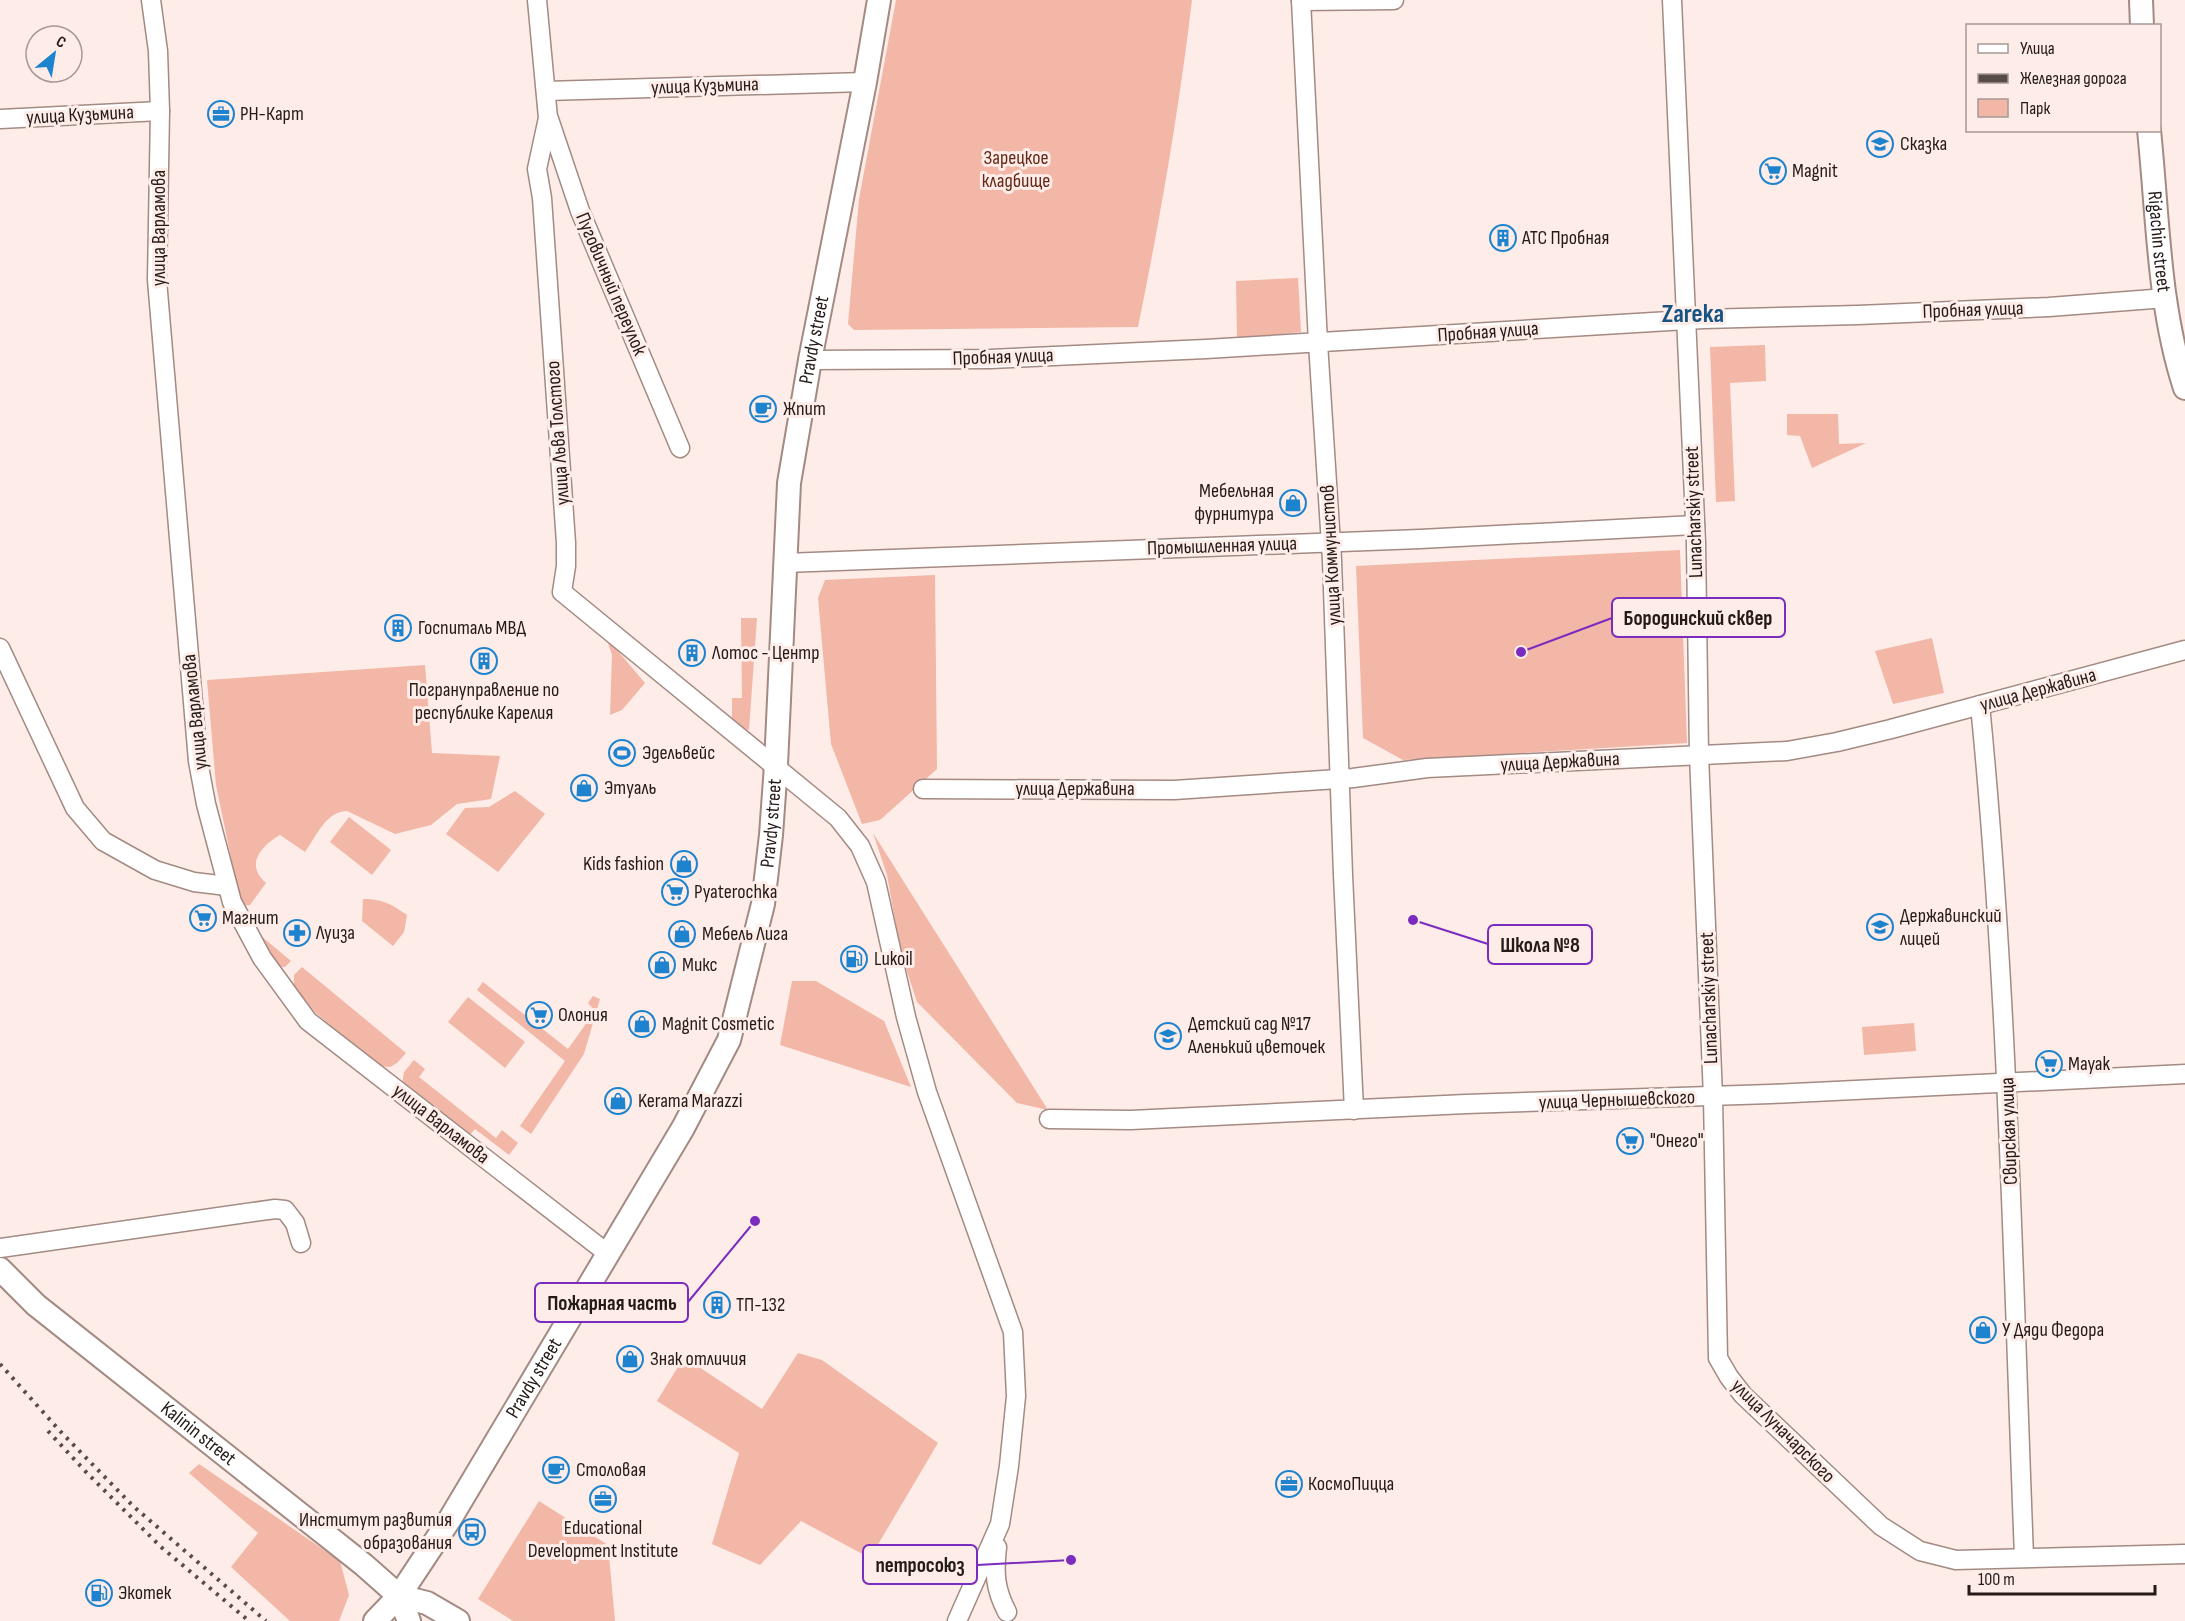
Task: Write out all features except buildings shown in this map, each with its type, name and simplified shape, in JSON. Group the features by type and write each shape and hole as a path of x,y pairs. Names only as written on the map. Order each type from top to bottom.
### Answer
{"main road":[{"name":"Pravdy street","path":"399,1596 444,1528 683,1128 729,1040 763,904 776,765 789,483 810,360 879,0"},
{"path":"2141,0 2142,24"},
{"name":"Rigachin street","path":"2149,132 2156,217 2173,351 2185,388"},
{"name":"Kalinin street","path":"0,1269 36,1305 364,1565 399,1596"},
{"path":"375,1621 399,1596"},
{"path":"389,1621 399,1596"},
{"path":"399,1596 409,1621"},
{"path":"399,1596 428,1603 458,1621"}],"street":[{"name":"улица Варламова","path":"151,0 158,51 160,111 157,280 198,761 227,886 242,923 262,958 308,1021 607,1253"},
{"name":"улица Льва Толстого","path":"537,0 548,117 537,169 542,198 566,543 566,566 562,592 721,723 776,765"},
{"path":"1301,1 1394,0"},
{"name":"Lunacharskiy street","path":"1672,0 1695,525 1699,755 1713,1097"},
{"name":"улица Коммунистов","path":"1301,1 1318,343 1331,542 1354,1110"},
{"name":"улица Кузьмина","path":"546,91 865,82"},
{"name":"улица Кузьмина","path":"0,119 160,111"},
{"name":"Пуговичный переулок","path":"548,117 580,211 680,448"},
{"name":"Пробная улица","path":"810,360 990,359 1318,343 1686,320 2049,307 2166,298"},
{"name":"Промышленная улица","path":"785,563 1695,525"},
{"path":"0,648 75,808 103,841 155,870 177,878 227,886"},
{"name":"улица Державина","path":"923,789 1166,790 1340,779 1427,768 1787,751 1837,742 2185,650"},
{"name":"Свирская улица","path":"1980,705 2000,956 2007,1083 2024,1557"},
{"path":"776,765 838,818 860,846 876,882 906,1017 927,1092 1013,1332 1016,1396 995,1574 998,1593 1007,1612"},
{"name":"улица Чернышевского","path":"1049,1119 1131,1120 1466,1104 1713,1097 2185,1074"},
{"name":"улица Луначарского","path":"1713,1097 1718,1358 1743,1395 1873,1518 1920,1551 1956,1560 2185,1554"},
{"path":"0,1248 275,1209 285,1210 290,1215 301,1243"},
{"path":"957,1621 1000,1524"}],"green space":[{"name":"Зарецкое кладбище","path":"896,0 1192,0 1168,164 1138,327 854,330 848,324 859,199"},
{"path":"1298,278 1301,332 1237,339 1236,281"},
{"path":"1765,345 1766,381 1730,383 1735,501 1716,502 1710,347"},
{"path":"1787,414 1838,414 1839,444 1866,443 1812,468 1800,436 1787,435"},
{"path":"1680,550 1687,743 1403,760 1363,738 1356,566"},
{"path":"935,575 937,769 880,820 862,824 831,744 818,598 825,580"},
{"path":"741,618 757,618 749,730 739,727 732,719 732,698 742,698"},
{"path":"606,637 645,683 622,710 610,715 612,655"},
{"path":"1932,638 1944,693 1893,704 1875,651"},
{"path":"425,665 432,753 500,756 491,799 457,804 431,825 395,834 347,811 340,812 327,820 305,852 280,835 266,845 257,860 258,873 266,883 250,905 241,906 216,785 207,680"},
{"path":"515,791 545,814 498,872 446,834 465,808 489,807"},
{"path":"349,817 391,850 372,875 330,842"},
{"path":"873,833 1048,1110 1017,1103 917,1002 901,953 887,875"},
{"path":"363,899 386,903 407,915 404,932 393,946 362,921"},
{"path":"255,931 291,961 285,967 278,967"},
{"path":"302,967 406,1053 397,1063 390,1067 377,1066 315,1012 294,987 294,975"},
{"path":"792,981 816,981 884,1021 911,1087 780,1045"},
{"path":"483,982 568,1049 595,1011 588,1003 593,996 600,999 584,1054 531,1134 520,1126 565,1061 477,990"},
{"path":"468,997 525,1042 505,1068 448,1022"},
{"path":"1914,1023 1916,1051 1864,1055 1862,1027"},
{"path":"414,1060 425,1069 419,1077 496,1138 502,1130 518,1143 509,1155 475,1129 468,1137 402,1085 404,1072"},
{"path":"798,1353 822,1360 938,1443 870,1558 801,1521 760,1565 712,1544 739,1453 657,1401 684,1357 762,1409"},
{"path":"199,1464 340,1561 349,1595 339,1621 290,1621 231,1567 258,1533 189,1473"},
{"path":"539,1501 608,1545 615,1621 513,1621 478,1599"}],"railway":[{"path":"0,1364 60,1431 133,1506 266,1621"},
{"path":"48,1431 161,1547 249,1621"}],"place":[{"name":"РН-Карт","path":"221,114"},
{"name":"Сказка","path":"1880,144"},
{"name":"Magnit","path":"1773,171"},
{"name":"АТС Пробная","path":"1503,238"},
{"name":"Жпит","path":"763,409"},
{"name":"Мебельная фурнитура","path":"1293,503"},
{"name":"Госпиталь МВД","path":"398,628"},
{"name":"Бородинский сквер","path":"1521,652"},
{"name":"Лотос - Центр","path":"692,653"},
{"name":"Погрануправление по республике Карелия","path":"484,661"},
{"name":"Эдельвейс","path":"622,753"},
{"name":"Этуаль","path":"584,788"},
{"name":"Kids fashion","path":"684,864"},
{"name":"Pyaterochka","path":"675,892"},
{"name":"Магнит","path":"203,918"},
{"name":"Школа №8","path":"1413,920"},
{"name":"Державинский лицей","path":"1880,927"},
{"name":"Луиза","path":"297,933"},
{"name":"Мебель Лига","path":"682,934"},
{"name":"Lukoil","path":"854,959"},
{"name":"Микс","path":"662,965"},
{"name":"Олония","path":"539,1015"},
{"name":"Magnit Cosmetic","path":"642,1024"},
{"name":"Детский сад №17 Аленький цветочек","path":"1168,1036"},
{"name":"Mayak","path":"2049,1064"},
{"name":"Kerama Marazzi","path":"618,1101"},
{"name":"\"Онего\"","path":"1630,1141"},
{"name":"Пожарная часть","path":"755,1221"},
{"name":"ТП-132","path":"717,1305"},
{"name":"У Дяди Федора","path":"1983,1330"},
{"name":"Знак отличия","path":"630,1359"},
{"name":"Столовая","path":"556,1470"},
{"name":"КосмоПицца","path":"1289,1484"},
{"name":"Educational Development Institute","path":"603,1499"},
{"name":"Институт развития образования","path":"472,1532"},
{"name":"петросоюз","path":"1071,1560"},
{"name":"Экотек","path":"99,1593"}],"district":[{"name":"Zareka","path":"1693,314"}]}
